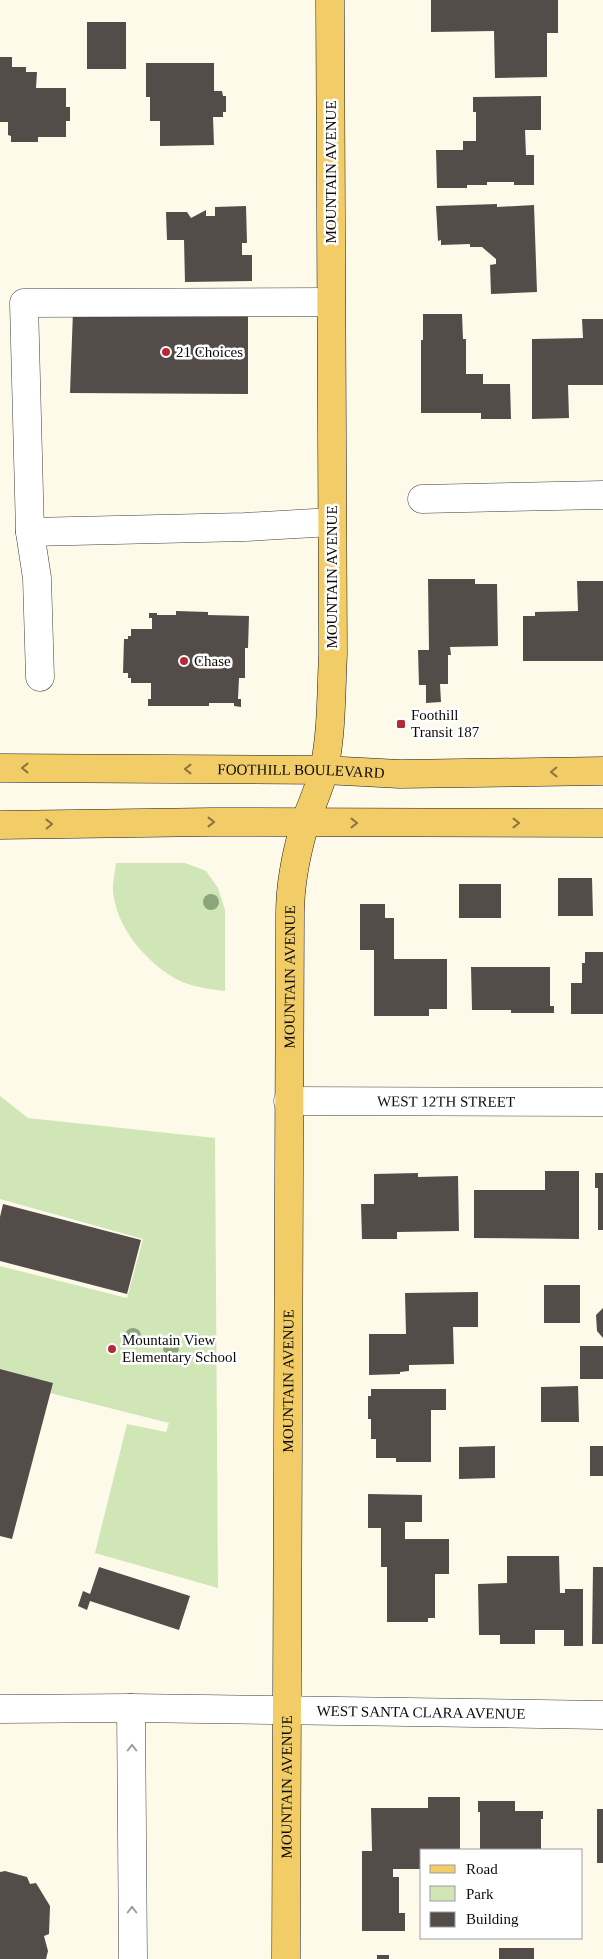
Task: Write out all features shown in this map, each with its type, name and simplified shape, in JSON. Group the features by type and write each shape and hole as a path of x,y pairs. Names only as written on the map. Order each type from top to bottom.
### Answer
{"main road":[{"name":"MOUNTAIN AVENUE","path":"286,1959 290,884 305,823 324,770 330,727 333,654 330,0"},
{"name":"FOOTHILL BOULEVARD","path":"0,768 324,770 400,774 603,771"},
{"path":"0,825 212,822 603,823"}],"street":[{"path":"40,677 37,578 30,532 24,303 331,302"},
{"path":"422,499 603,495"},
{"path":"30,532 245,527 332,522"},
{"name":"WEST 12TH STREET","path":"288,1101 603,1102"},
{"path":"131,1708 133,1959"},
{"name":"WEST SANTA CLARA AVENUE","path":"0,1709 131,1708 603,1715"}],"green space":[{"path":"116,863 185,863 206,871 218,888 225,910 225,991 194,986 176,979 155,964 136,945 117,911 113,894"},
{"path":"0,1096 28,1118 215,1138 218,1588 95,1553 127,1424 166,1432 169,1423 50,1393 53,1383 0,1369 0,1266 127,1298 143,1239 0,1199"}],"building":[{"path":"431,0 558,0 558,33 547,33 547,77 495,78 494,31 431,32"},
{"path":"87,22 126,22 126,69 87,69"},
{"path":"0,57 12,57 12,67 26,67 26,72 37,72 36,88 66,88 66,107 70,107 70,121 66,121 66,137 38,137 38,142 11,142 11,136 8,135 8,122 0,122"},
{"path":"146,63 214,63 214,91 222,91 223,96 226,96 226,112 223,112 223,117 213,117 214,145 160,146 160,121 150,121 150,97 146,97"},
{"path":"541,96 541,130 525,130 526,155 534,155 534,185 514,185 514,182 487,182 487,185 467,185 467,188 437,188 436,150 463,150 463,141 476,141 476,112 473,112 473,97"},
{"path":"497,204 497,207 534,205 537,292 491,294 490,265 496,264 496,259 482,247 470,247 470,244 441,245 441,240 438,241 436,206"},
{"path":"246,206 247,243 242,243 242,255 252,255 252,281 185,282 184,240 167,240 166,212 187,212 191,218 206,210 206,216 215,216 215,207"},
{"path":"73,311 248,312 248,394 70,393"},
{"path":"423,314 462,314 463,339 466,339 466,374 483,374 483,384 510,384 511,419 481,419 481,413 421,413"},
{"path":"582,319 603,319 603,385 568,385 569,418 532,419 532,339 583,338"},
{"path":"428,579 475,579 475,584 497,584 498,646 450,647 451,655 448,655 448,684 440,684 441,702 426,703 426,685 419,685 418,650 429,650"},
{"path":"577,581 603,581 603,661 523,661 523,616 535,616 535,612 578,611"},
{"name":"Chase","path":"176,611 208,612 208,615 249,616 248,648 245,648 245,678 239,678 238,699 241,699 241,707 234,706 234,703 209,703 209,706 148,706 148,699 151,699 151,683 131,683 128,673 123,673 124,639 128,639 128,636 131,636 131,629 152,629 152,618 149,618 149,613 176,615"},
{"path":"558,878 592,878 593,916 558,916"},
{"path":"459,884 501,884 501,918 459,918"},
{"path":"360,904 385,904 385,918 394,918 394,959 447,959 447,1009 429,1009 429,1016 374,1016 374,950 360,950"},
{"path":"585,952 603,952 603,1014 571,1014 571,983 582,983 582,963 585,963"},
{"path":"471,967 550,967 550,1006 554,1006 554,1013 511,1013 511,1010 472,1010"},
{"path":"545,1171 579,1171 579,1239 474,1238 474,1190 545,1190"},
{"path":"418,1173 418,1177 458,1176 459,1231 397,1232 397,1239 362,1239 361,1204 374,1204 374,1174"},
{"path":"595,1173 603,1173 603,1230 598,1230 598,1188 595,1188"},
{"path":"3,1204 141,1240 127,1294 0,1261 0,1217"},
{"path":"544,1285 580,1285 580,1323 544,1323"},
{"path":"478,1292 478,1327 453,1327 454,1364 409,1365 409,1371 400,1372 400,1374 369,1375 369,1334 406,1334 405,1293"},
{"path":"603,1308 603,1338 597,1331 596,1315"},
{"path":"580,1346 603,1346 603,1379 580,1379"},
{"path":"0,1369 53,1383 12,1539 0,1536"},
{"path":"578,1386 579,1422 541,1422 541,1387"},
{"path":"371,1389 446,1389 446,1410 431,1410 431,1462 396,1462 396,1458 376,1458 376,1439 371,1439 371,1419 368,1419 368,1396 371,1396"},
{"path":"495,1446 495,1478 459,1479 459,1447"},
{"path":"590,1446 603,1446 603,1476 590,1476"},
{"path":"368,1494 422,1495 422,1522 405,1522 405,1539 449,1539 449,1574 435,1574 435,1618 428,1618 428,1622 387,1622 387,1567 381,1567 381,1528 368,1528"},
{"path":"507,1556 559,1556 560,1593 565,1593 565,1589 583,1589 583,1646 564,1646 564,1630 535,1630 535,1644 500,1644 500,1635 479,1635 478,1584 507,1583"},
{"path":"99,1567 190,1596 179,1630 90,1601 87,1610 78,1606 83,1591 90,1594"},
{"path":"593,1567 603,1567 603,1644 592,1644"},
{"path":"428,1797 460,1797 460,1849 420,1849 420,1869 393,1869 393,1877 399,1877 399,1913 405,1913 405,1931 362,1931 362,1851 372,1851 371,1808 428,1808"},
{"path":"478,1801 515,1801 515,1811 543,1811 543,1819 541,1819 541,1849 480,1849 480,1812 478,1812"},
{"path":"597,1809 603,1809 603,1863 597,1863"},
{"path":"5,1871 27,1877 30,1884 36,1883 50,1906 49,1934 44,1936 48,1951 46,1959 0,1959 0,1872"},
{"path":"499,1948 534,1948 534,1959 499,1959"},
{"path":"377,1955 389,1955 389,1959 377,1959"}],"place":[{"name":"21 Choices","path":"166,352"},
{"name":"Chase","path":"184,661"},
{"name":"Foothill Transit 187","path":"401,724"},
{"name":"Mountain View Elementary School","path":"112,1349"}]}
